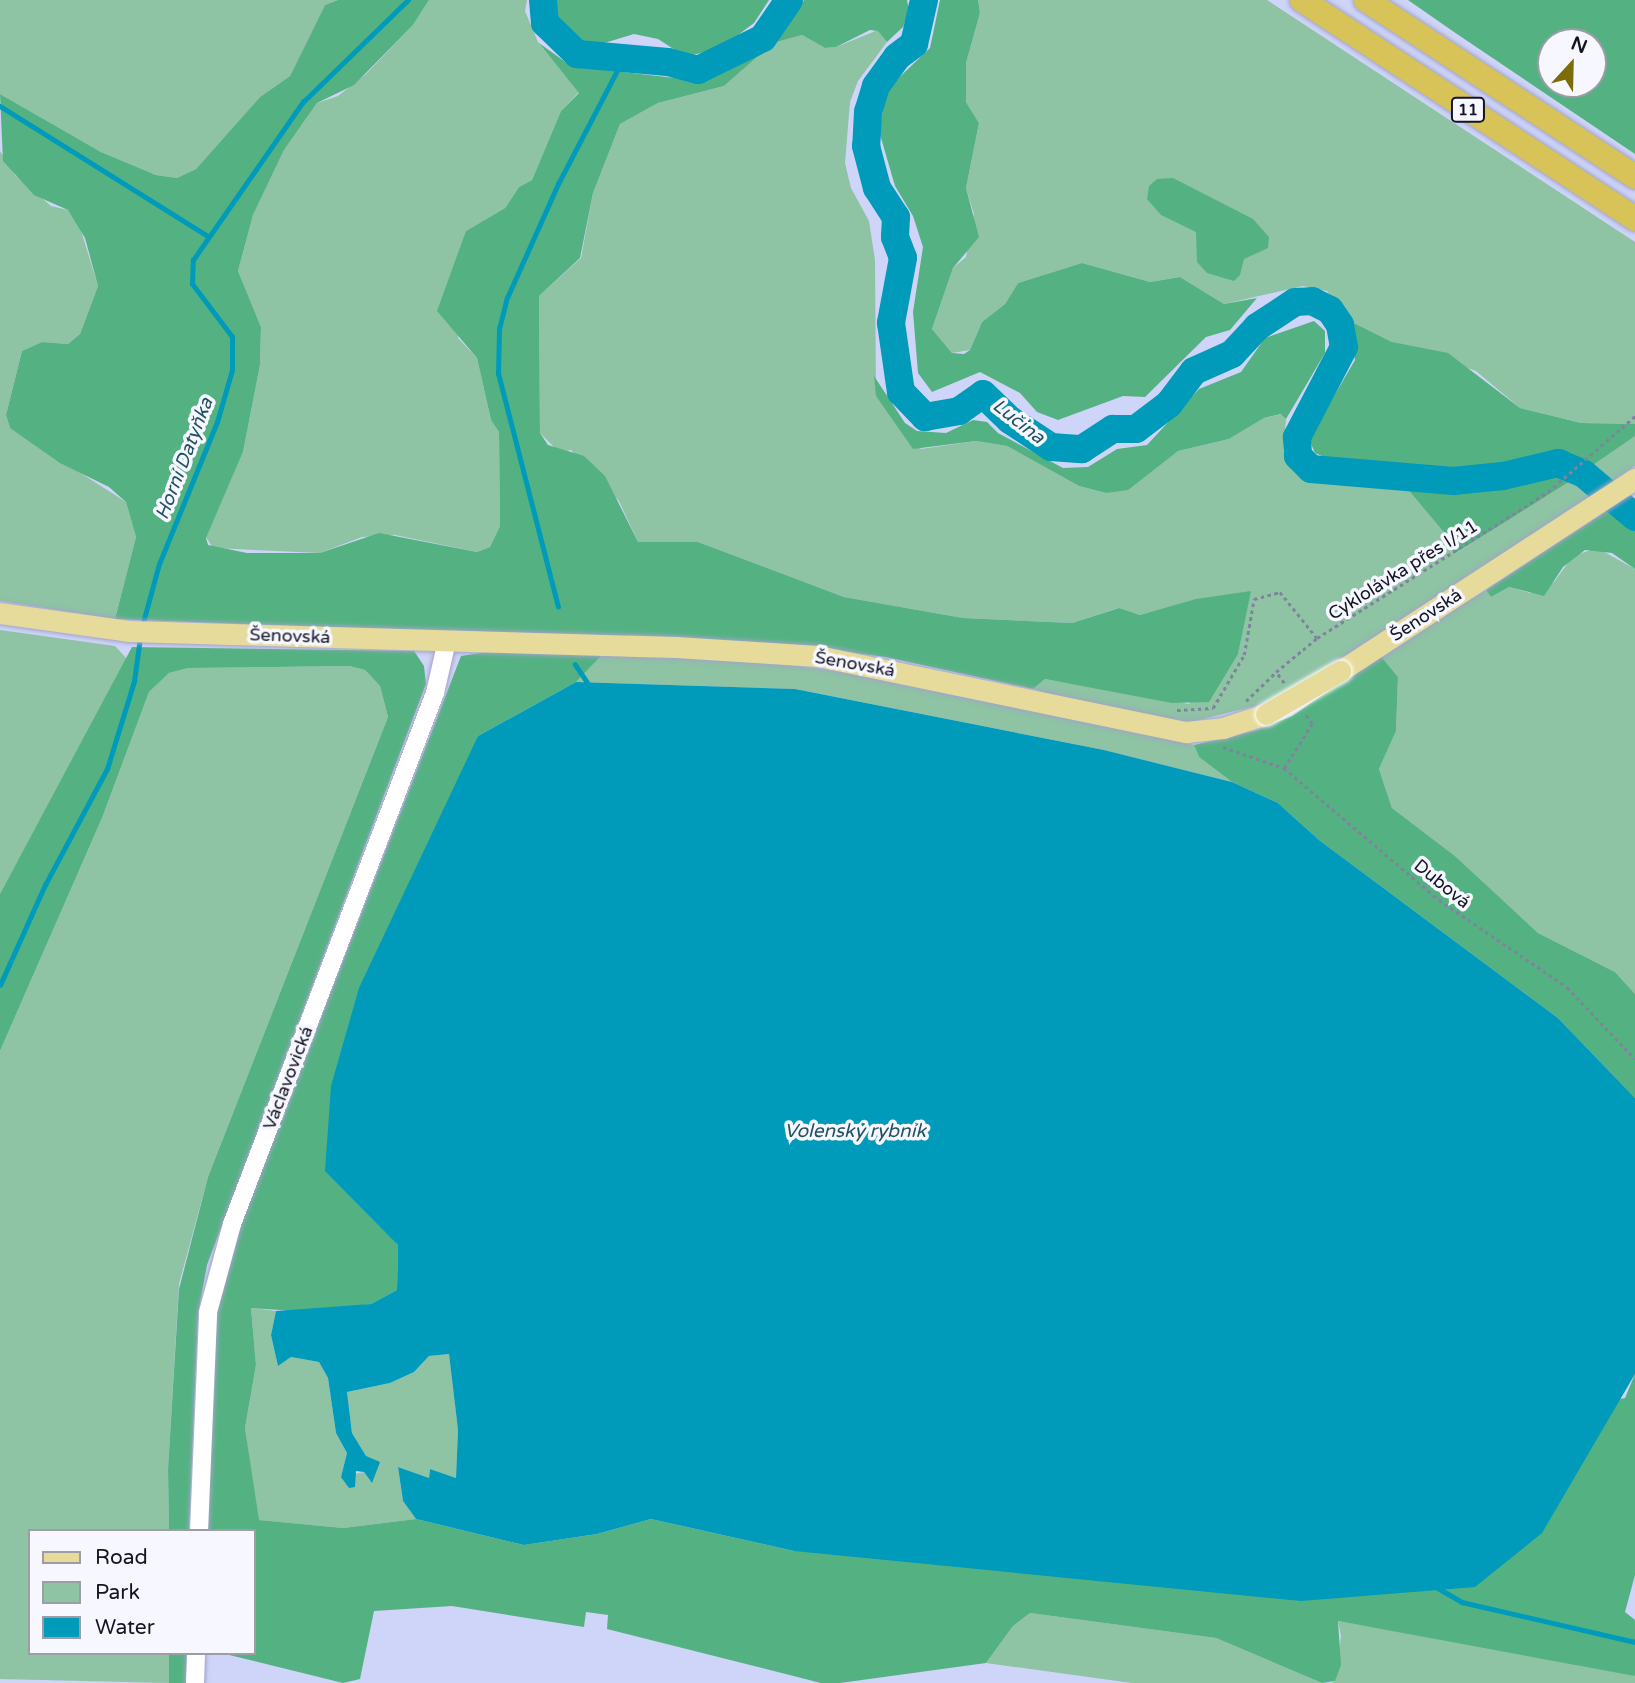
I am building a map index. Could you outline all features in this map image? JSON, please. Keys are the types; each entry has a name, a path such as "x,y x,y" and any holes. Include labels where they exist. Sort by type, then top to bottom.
{"highway":[{"name":"11","path":"1302,0 1635,219"},
{"name":"11","path":"1366,0 1635,177"}],"main road":[{"name":"Šenovská","path":"0,613 129,632 447,640 818,656 1173,730 1223,728 1256,717 1340,671 1635,478"}],"street":[{"name":"Václavovická","path":"199,1529 208,1312 232,1224 435,693 447,640"},
{"path":"195,1683 196,1655"}],"path":[{"name":"Cyklolávka přes I/11","path":"1205,709 1213,708 1244,655 1254,599 1280,592 1317,638 1548,492 1635,416"},
{"path":"1256,717 1241,705 1276,672"},
{"name":"Dubová","path":"1222,747 1284,768 1439,900 1547,978 1567,987 1635,1059"}],"green space":[{"path":"0,0 338,0 325,5 290,76 260,97 196,169 177,178 156,175 101,152 0,94"},
{"path":"338,0 429,0 413,25 354,85 317,103 284,150 253,215 238,271 261,327 260,365 243,452 206,538 208,545 247,553 320,553 379,533 477,552 490,547 500,526 499,432 491,420 477,358 437,311 466,231 505,208 519,187 532,180 561,111 579,93 539,43 571,66 701,81 773,43 724,86 658,103 620,124 593,193 580,258 539,296 540,433 548,445 584,456 605,476 638,542 698,542 844,597 963,618 1072,623 1119,608 1140,615 1196,599 1251,591 1238,654 1209,702 1172,703 1045,679 1033,689 885,657 794,645 115,619 136,537 126,502 109,487 60,463 10,428 6,415 22,351 42,342 68,344 80,334 98,286 85,238 68,210 34,195 3,161 0,94 101,152 156,175 177,178 196,169 260,97 290,76 325,5"},
{"path":"429,0 527,0 525,11 538,42 579,92 561,111 532,180 519,187 505,208 466,231 458,338 477,358 491,420 499,432 500,526 490,547 477,552 395,535 362,537 320,553 213,548 206,537 243,452 260,365 261,327 238,271 253,215 284,150 317,103 338,96 366,74 413,25"},
{"path":"554,0 769,0 754,23 722,47 686,57 658,39 634,34 601,44 578,43 554,22"},
{"path":"804,0 907,0 909,11 903,27 887,42 878,31 870,30 836,47 825,48 802,35 773,43"},
{"path":"940,0 978,0 980,13 966,63 966,102 979,123 966,188 979,237 953,268 932,329 952,353 964,354 970,350 982,322 1005,304 1018,283 1082,263 1150,282 1180,277 1224,304 1257,298 1230,330 1206,337 1145,397 1123,396 1058,420 1037,412 1020,393 980,372 932,392 918,373 913,312 923,247 913,216 895,186 879,131 887,89 930,48"},
{"path":"978,0 1267,0 1635,242 1635,424 1581,423 1520,408 1476,371 1392,342 1348,320 1327,291 1303,286 1224,304 1180,277 1150,282 1082,263 1018,283 1005,304 982,322 970,350 952,353 932,329 953,268 966,257 974,214 966,188 979,123 966,102 966,63 980,13"},
{"path":"1408,0 1635,0 1635,154 1552,98 1607,98 1607,28 1537,28 1537,88"},
{"path":"878,30 887,42 858,81 850,102 845,163 851,188 869,221 875,260 876,396 921,449 976,441 1007,446 1079,486 1106,493 1178,451 1229,439 1264,418 1282,414 1286,419 1283,452 1297,471 1312,478 1405,486 1447,536 1455,554 1635,436 1635,466 1357,651 1271,702 1195,721 1177,722 1090,706 1033,689 1045,679 1189,704 1238,654 1245,615 1162,609 1140,615 1118,608 1072,623 963,618 844,597 698,542 638,542 619,501 571,450 559,452 540,433 539,296 581,258 593,193 620,124 658,103 724,86 773,43 802,35 825,48 836,47"},
{"path":"0,151 15,175 51,206 68,210 79,224 98,286 80,334 68,344 42,342 22,351 6,415 10,428 126,502 136,537 115,619 0,601"},
{"path":"1173,178 1253,219 1269,237 1268,248 1244,259 1240,275 1234,281 1207,273 1197,262 1196,232 1161,215 1147,199 1149,186 1157,179"},
{"path":"1348,320 1392,342 1448,353 1520,408 1581,423 1635,424 1635,436 1584,471 1556,459 1474,476 1334,461 1315,453 1309,439 1355,360"},
{"path":"1314,321 1325,331 1325,353 1286,419 1281,414 1264,418 1229,439 1178,451 1128,490 1106,493 1079,486 1007,446 976,441 913,449 876,396 874,376 905,423 917,431 946,433 973,420 987,422 998,433 1063,468 1088,467 1117,449 1147,445 1199,389 1241,372 1265,338"},
{"path":"1558,467 1578,476 1454,554 1447,536 1405,486 1453,487"},
{"path":"1609,509 1635,528 1635,569 1612,553 1585,550 1563,567 1544,596 1509,587 1491,597 1486,590"},
{"path":"1597,548 1635,569 1635,994 1615,972 1538,933 1455,856 1392,808 1379,769 1396,731 1398,677 1380,655 1486,590 1491,597 1509,587 1530,593 1554,582 1573,556"},
{"path":"0,630 115,646 127,659 0,894"},
{"path":"132,647 414,651 424,666 426,684 207,1265 198,1314 189,1529 169,1529 168,1469 179,1289 208,1177 388,717 380,686 365,670 349,666 188,668 169,673 149,692 102,818 0,1051 0,894"},
{"path":"505,649 602,655 576,682 478,736 376,1219 398,1245 397,1290 371,1304 309,1312 251,1308 256,1365 245,1428 259,1520 343,1528 416,1519 524,1545 597,1534 651,1519 794,1551 1625,1398 1635,1374 1635,1575 1625,1612 1635,1620 1635,1676 1338,1621 1341,1665 1335,1681 1322,1683 1216,1638 1030,1613 1013,1626 986,1663 840,1683 821,1683 607,1629 608,1615 586,1612 584,1627 452,1606 374,1611 360,1679 343,1683 229,1655 256,1655 256,1529 208,1529 212,1348 217,1304 237,1235 461,656"},
{"path":"602,655 750,660 888,678 1194,745 1199,757 1232,782 1104,750 795,689 576,682"},
{"path":"1380,655 1398,677 1396,731 1379,769 1392,808 1455,856 1538,933 1615,972 1635,994 1635,1098 1558,1018 1319,840 1278,803 1232,782 1199,757 1194,745 1258,730 1292,716"},
{"path":"349,666 365,670 380,686 388,717 208,1177 179,1284 168,1469 169,1529 28,1529 28,1655 169,1655 169,1683 0,1679 0,1051 102,818 149,692 169,673 188,668"},
{"path":"251,1308 276,1311 271,1335 278,1366 291,1357 319,1362 328,1378 336,1433 347,1453 341,1477 364,1472 371,1482 366,1456 352,1433 347,1392 390,1383 414,1372 429,1356 449,1354 458,1430 456,1478 430,1469 429,1478 398,1467 403,1501 416,1519 343,1528 258,1520 245,1428 256,1365"},
{"path":"1030,1613 1216,1638 1322,1683 1132,1683 986,1663 1013,1626"},
{"path":"1338,1621 1616,1669 1635,1676 1635,1683 1330,1683 1335,1681 1341,1636"},
{"path":"169,1655 188,1655 187,1683 169,1683"}],"water":[{"name":"Volenský rybník","path":"576,682 795,689 1104,750 1232,782 1278,803 1319,840 1558,1018 1635,1098 1635,1374 1542,1533 1475,1587 1301,1601 794,1551 651,1519 597,1534 524,1545 416,1519 403,1501 398,1467 429,1478 430,1469 456,1478 458,1430 449,1354 429,1356 414,1372 390,1383 347,1392 352,1433 366,1456 380,1462 372,1483 364,1472 356,1471 355,1487 349,1488 341,1477 347,1453 336,1433 328,1378 319,1362 291,1357 278,1366 271,1335 276,1311 371,1304 397,1290 398,1245 325,1171 331,1086 359,988 478,736"}],"waterway":[{"name":"Horní Datyňka","path":"142,626 159,564 217,422 232,370 232,337 192,284 193,260 303,102 408,0"},
{"name":"Lučina","path":"543,0 545,23 577,54 668,62 698,70 763,38 789,0"},
{"name":"Lučina","path":"924,0 914,44 897,57 876,86 868,112 866,146 877,188 896,217 895,237 903,258 891,323 901,392 925,417 959,411 983,394 1010,420 1051,447 1082,449 1113,429 1136,429 1169,404 1194,371 1232,354 1257,327 1295,302 1312,301 1330,310 1340,325 1344,347 1297,437 1298,456 1311,469 1453,481 1503,476 1558,463 1584,474 1635,517"},
{"path":"558,607 498,374 499,329 507,298 558,184 624,57"},
{"path":"0,106 208,236"},
{"name":"Horní Datyňka","path":"0,985 45,885 107,769 134,681 140,638"},
{"path":"575,664 590,686"},
{"path":"1438,1588 1462,1602 1635,1642"}]}
